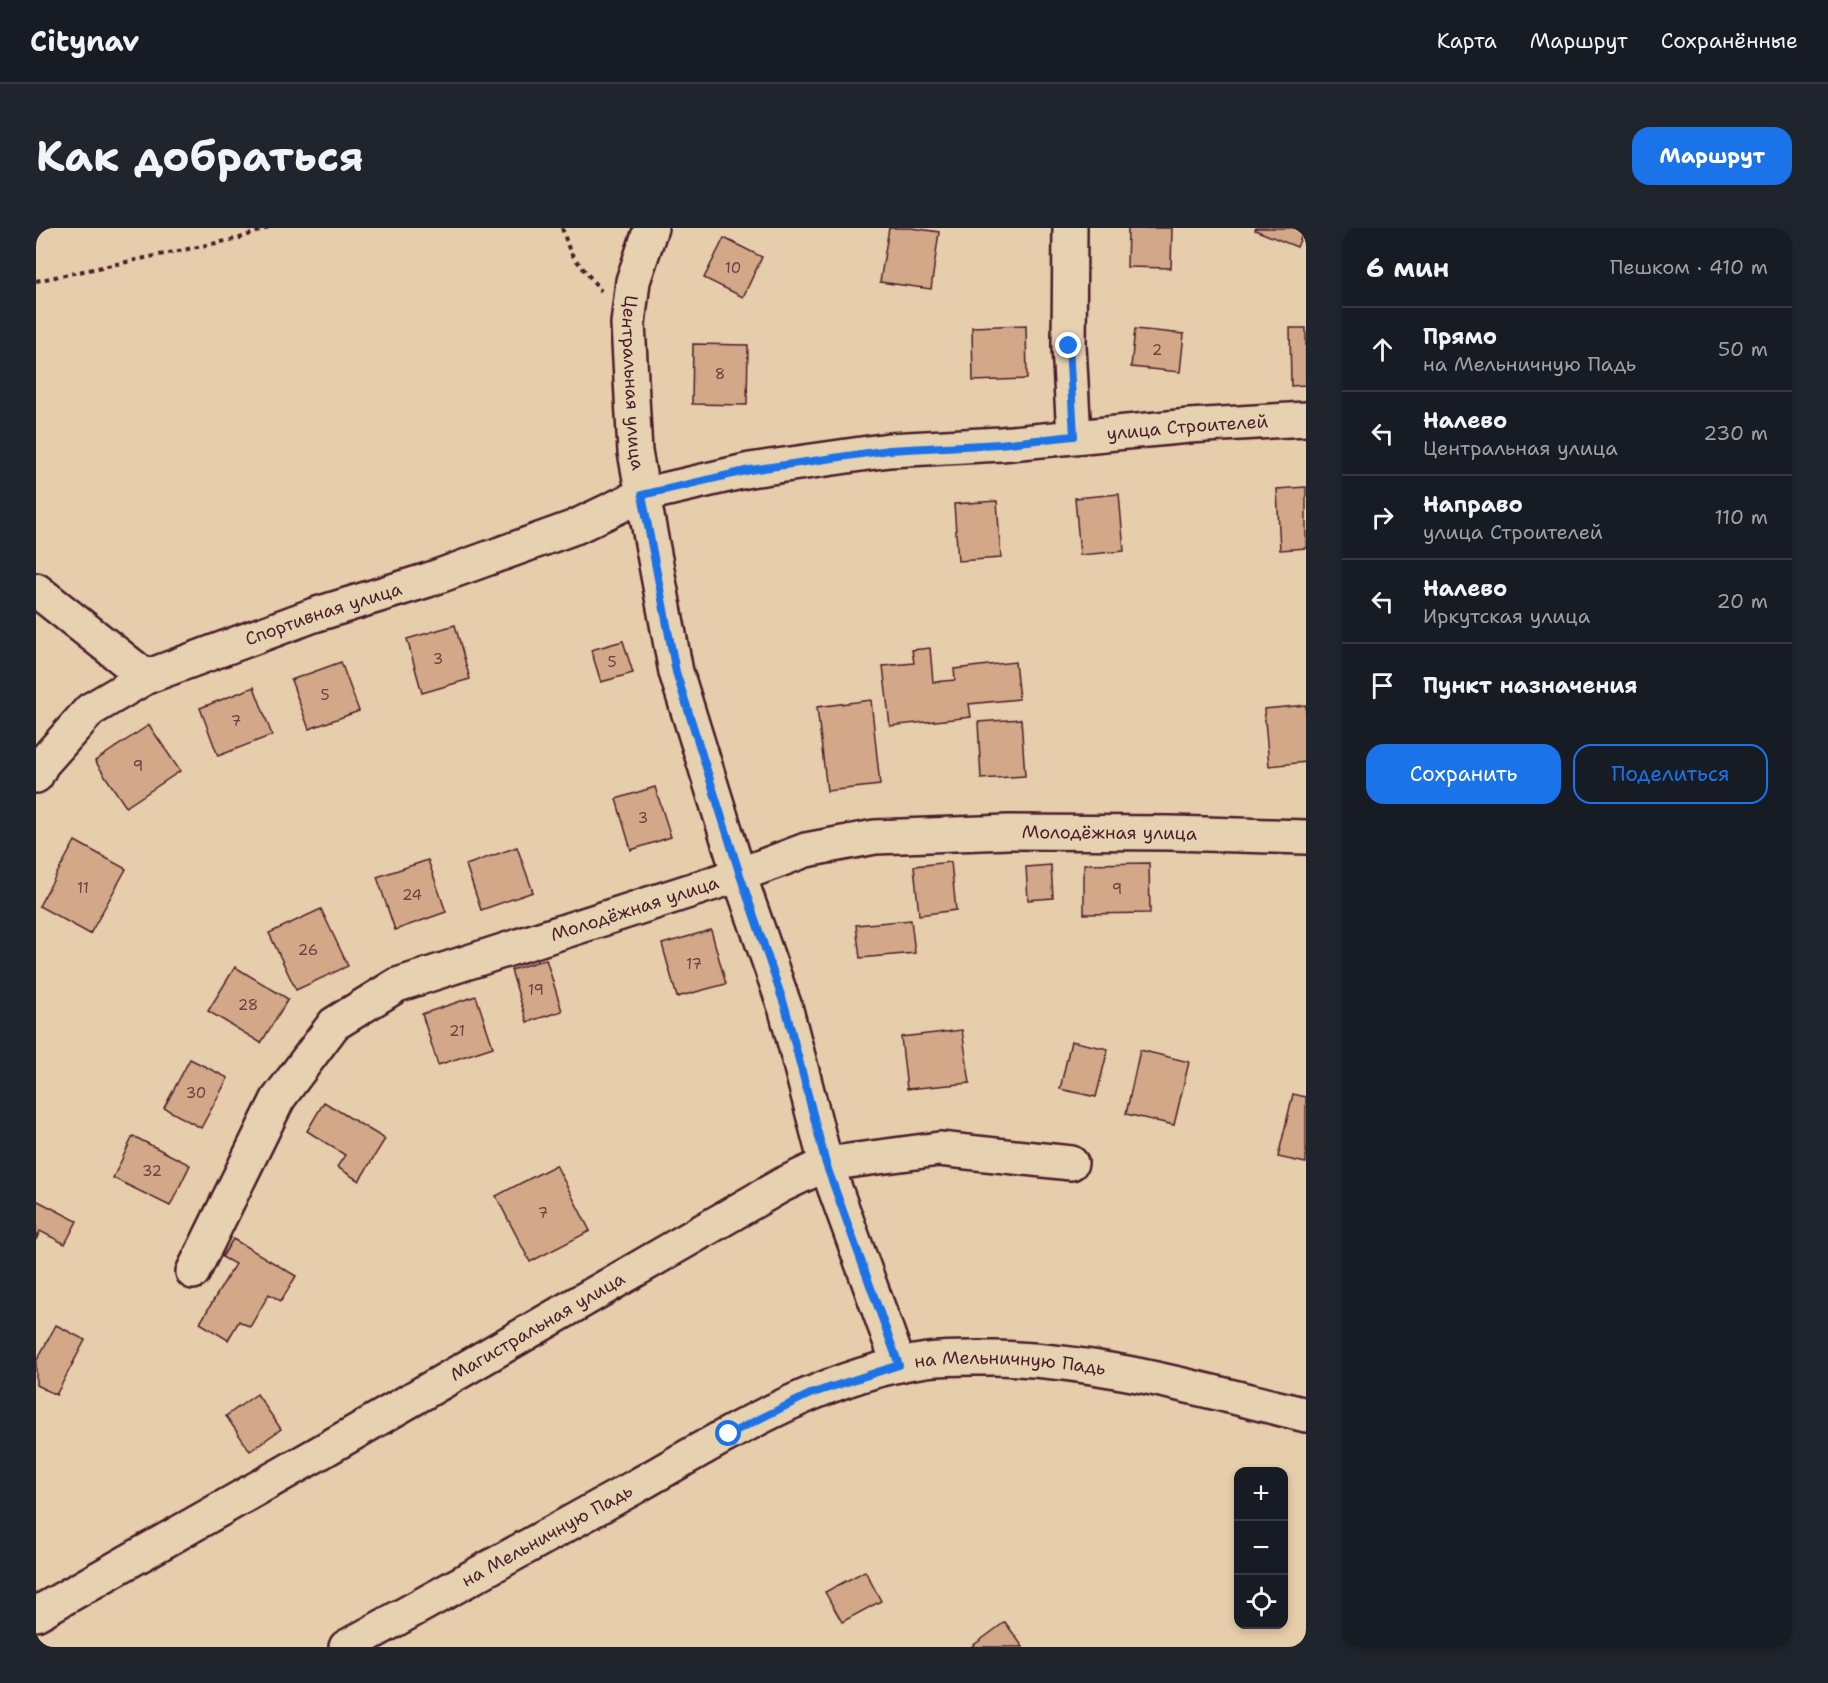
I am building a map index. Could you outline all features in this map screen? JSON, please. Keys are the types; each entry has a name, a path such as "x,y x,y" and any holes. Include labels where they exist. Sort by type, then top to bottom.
{"street":[{"name":"Центральная улица","path":"651,228 633,281 628,324 635,452 676,672 740,875 786,1010 826,1164 899,1365"},
{"path":"1070,228 1069,346 1074,436"},
{"name":"улица Строителей","path":"642,495 750,470 889,450 1000,444 1074,436 1306,419"},
{"name":"Спортивная улица","path":"36,776 42,764 90,710 146,677 314,615 428,580 575,527 642,495"},
{"path":"36,590 146,677"},
{"name":"Молодёжная улица","path":"193,1272 278,1099 334,1024 397,986 740,875 806,850 875,837 1020,832 1172,832 1306,837"},
{"name":"Магистральная улица","path":"36,1614 782,1185 826,1164 939,1149 1071,1163"},
{"name":"на Мельничную Падь","path":"346,1647 729,1434 810,1394 899,1365 964,1358 1039,1359 1150,1377 1306,1415"}],"path":[{"path":"36,281 240,238 268,228"},
{"path":"562,228 570,252 628,324"}],"building":[{"path":"889,228 939,232 931,289 880,282"},
{"path":"1128,228 1172,228 1171,268 1127,267"},
{"path":"1256,228 1305,228 1297,247 1255,230"},
{"path":"724,238 762,257 743,297 704,278"},
{"path":"1026,325 1027,379 973,381 972,327"},
{"path":"1290,328 1306,328 1306,385 1291,386"},
{"path":"1135,329 1184,334 1180,372 1131,367"},
{"path":"693,344 748,345 747,405 692,404"},
{"path":"1306,487 1306,548 1280,550 1277,489"},
{"path":"1119,494 1124,551 1080,555 1075,498"},
{"path":"997,501 1001,558 958,561 954,504"},
{"path":"455,625 470,679 422,693 407,639"},
{"path":"623,641 633,673 601,682 591,650"},
{"path":"930,648 933,682 955,680 954,669 1015,662 1019,699 969,704 971,717 890,726 883,666 914,663 912,650"},
{"path":"341,662 359,711 309,729 291,680"},
{"path":"254,687 272,735 218,756 200,708"},
{"path":"871,700 880,785 827,791 817,707"},
{"path":"1306,705 1306,762 1269,766 1264,709"},
{"path":"1021,719 1025,776 981,779 978,722"},
{"path":"149,725 180,771 126,807 95,761"},
{"path":"655,787 671,837 631,850 616,799"},
{"path":"75,841 126,869 90,934 39,906"},
{"path":"517,847 533,892 481,910 466,865"},
{"path":"428,860 446,912 395,930 377,877"},
{"path":"951,862 956,910 919,915 914,866"},
{"path":"1149,863 1150,913 1084,914 1084,864"},
{"path":"1051,865 1053,898 1028,900 1026,867"},
{"path":"321,909 348,966 296,990 269,933"},
{"path":"911,920 915,953 860,958 856,925"},
{"path":"711,930 726,984 677,997 662,944"},
{"path":"546,959 562,1011 527,1022 511,970"},
{"path":"235,967 288,999 261,1043 208,1011"},
{"path":"476,996 493,1047 438,1065 422,1014"},
{"path":"962,1030 970,1083 907,1089 901,1037"},
{"path":"1071,1041 1108,1049 1096,1097 1060,1089"},
{"path":"1140,1050 1189,1062 1174,1125 1126,1114"},
{"path":"190,1059 228,1078 201,1128 164,1108"},
{"path":"1293,1094 1306,1097 1306,1163 1278,1157"},
{"path":"324,1102 385,1139 359,1181 337,1167 345,1155 307,1131"},
{"path":"133,1136 190,1165 170,1206 113,1178"},
{"path":"556,1165 590,1231 530,1262 496,1196"},
{"path":"36,1200 77,1221 65,1244 40,1231 36,1240"},
{"path":"233,1239 296,1276 281,1301 269,1294 250,1327 239,1321 228,1340 200,1323 235,1264 222,1257"},
{"path":"56,1325 85,1340 56,1395 36,1385 36,1362"},
{"path":"257,1394 281,1429 250,1451 226,1416"},
{"path":"865,1571 881,1601 842,1622 825,1592"},
{"path":"1005,1622 1023,1647 971,1647"}],"route":[{"path":"729,1434 810,1394 899,1365 826,1164 786,1010 740,875 676,672 642,495 750,470 889,450 1000,444 1074,436 1069,346"}]}
